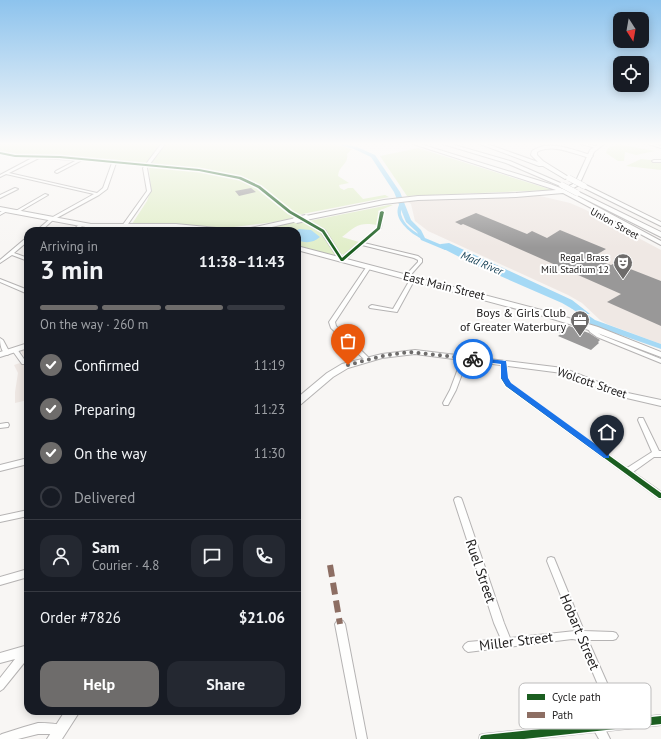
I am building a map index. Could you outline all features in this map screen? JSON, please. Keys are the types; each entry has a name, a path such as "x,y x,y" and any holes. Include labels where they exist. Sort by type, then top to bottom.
{"highway":[{"path":"561,178 566,180"},
{"path":"562,178 581,189 661,224"},
{"path":"563,178 660,234"}],"main road":[{"path":"530,178 562,192"},
{"path":"264,227 404,199 464,195 562,192 572,188 577,184 580,178"},
{"name":"Union Street","path":"562,192 661,249"},
{"name":"Union Street","path":"562,192 661,243"},
{"path":"547,193 569,196"},
{"path":"0,209 105,227"},
{"path":"118,227 191,227"},
{"name":"East Main Street","path":"301,249 533,310 590,328 661,355"},
{"path":"3,354 24,347"},
{"name":"Wolcott Street","path":"301,394 334,372 348,365 410,352 563,371 617,393 661,403"},
{"path":"57,734 70,715"}],"street":[{"path":"30,178 98,194"},
{"path":"43,227 52,219 98,194 107,186 109,178"},
{"path":"124,226 149,191 147,178"},
{"path":"237,178 250,182 261,188 290,212 323,231 342,260 380,227 382,212"},
{"path":"0,197 16,189"},
{"path":"16,212 46,195"},
{"path":"0,214 7,210"},
{"path":"129,220 132,224 138,226"},
{"path":"115,227 129,220"},
{"path":"79,227 82,224"},
{"path":"0,262 24,242"},
{"path":"361,244 416,257 420,260 395,311 372,307"},
{"path":"11,253 24,258"},
{"path":"368,360 333,327 332,322 369,267"},
{"path":"0,280 24,290"},
{"name":"East Main Street","path":"590,328 591,331 599,336 661,361"},
{"path":"0,340 3,354"},
{"path":"15,350 24,363"},
{"path":"446,403 465,358"},
{"path":"504,363 504,378 508,385 661,496"},
{"path":"628,472 658,454 641,420"},
{"path":"0,468 24,463"},
{"name":"Ruel Street","path":"458,500 499,623 507,642"},
{"path":"0,519 24,514"},
{"name":"Hobart Street","path":"551,561 602,683"},
{"path":"0,581 24,574"},
{"path":"340,624 362,739"},
{"name":"Miller Street","path":"468,647 581,634 613,636"},
{"path":"0,658 24,651"},
{"path":"0,686 24,655"},
{"path":"651,721 661,720"},
{"path":"2,739 41,728 50,728 57,734"},
{"path":"484,739 579,729"},
{"path":"599,729 605,739"}],"shaded area":[{"path":"536,195 570,203 584,209 661,250 661,344 607,324 600,320 582,303 568,295 428,231 415,221 411,204 405,200"},
{"path":"24,350 24,357 21,351"},
{"path":"24,362 24,401 15,403 18,373 14,365"}],"green space":[{"path":"150,178 342,178 349,183 339,185 340,188 344,190 353,188 363,199 385,195 389,197 292,216 293,218 274,222 234,227 132,224 147,201 151,190"},
{"path":"395,178 515,178 551,190 407,196"},
{"path":"393,205 378,211 380,213 377,225 366,224 358,226 342,237 359,242 344,254 333,255 301,247 301,227 273,227 288,223 299,223"}],"water":[{"path":"301,229 311,230 320,237 314,241 301,241"},
{"path":"449,243 572,300 590,314 581,314 562,303 475,265 438,246"}],"building":[{"path":"251,188 256,192 239,196 235,191"},
{"path":"476,213 527,234 532,231 547,238 560,230 606,249 596,255 599,261 611,265 615,263 661,281 661,326 607,302 621,294 463,224 461,225 455,222"},
{"name":"Boys & Girls Club of Greater Waterbury","path":"569,326 589,333 600,340 598,342 599,343 591,350 558,336 561,334 557,332 560,329 564,331"}],"waterway":[{"name":"Mad River","path":"388,178 397,192 408,221 419,231 423,239 447,249"},
{"path":"401,204 399,207 401,220 408,229 422,238"},
{"name":"Mad River","path":"575,308 592,322 661,347"}],"marked path":[{"path":"330,565 340,624"}],"cycle path":[{"path":"241,178 259,187 290,212 323,231 342,260 379,228 382,212"},
{"path":"504,363 504,378 508,385 661,496"},
{"path":"651,721 661,720"},
{"path":"484,739 577,729"}],"way so far":[{"path":"348,365 382,356 410,352 473,359"}],"place":[{"name":"Regal Brass Mill Stadium 12","path":"623,280"},
{"name":"Boys & Girls Club of Greater Waterbury","path":"580,337"}],"route":[{"path":"473,359 504,363 504,378 508,385 607,456"}]}
